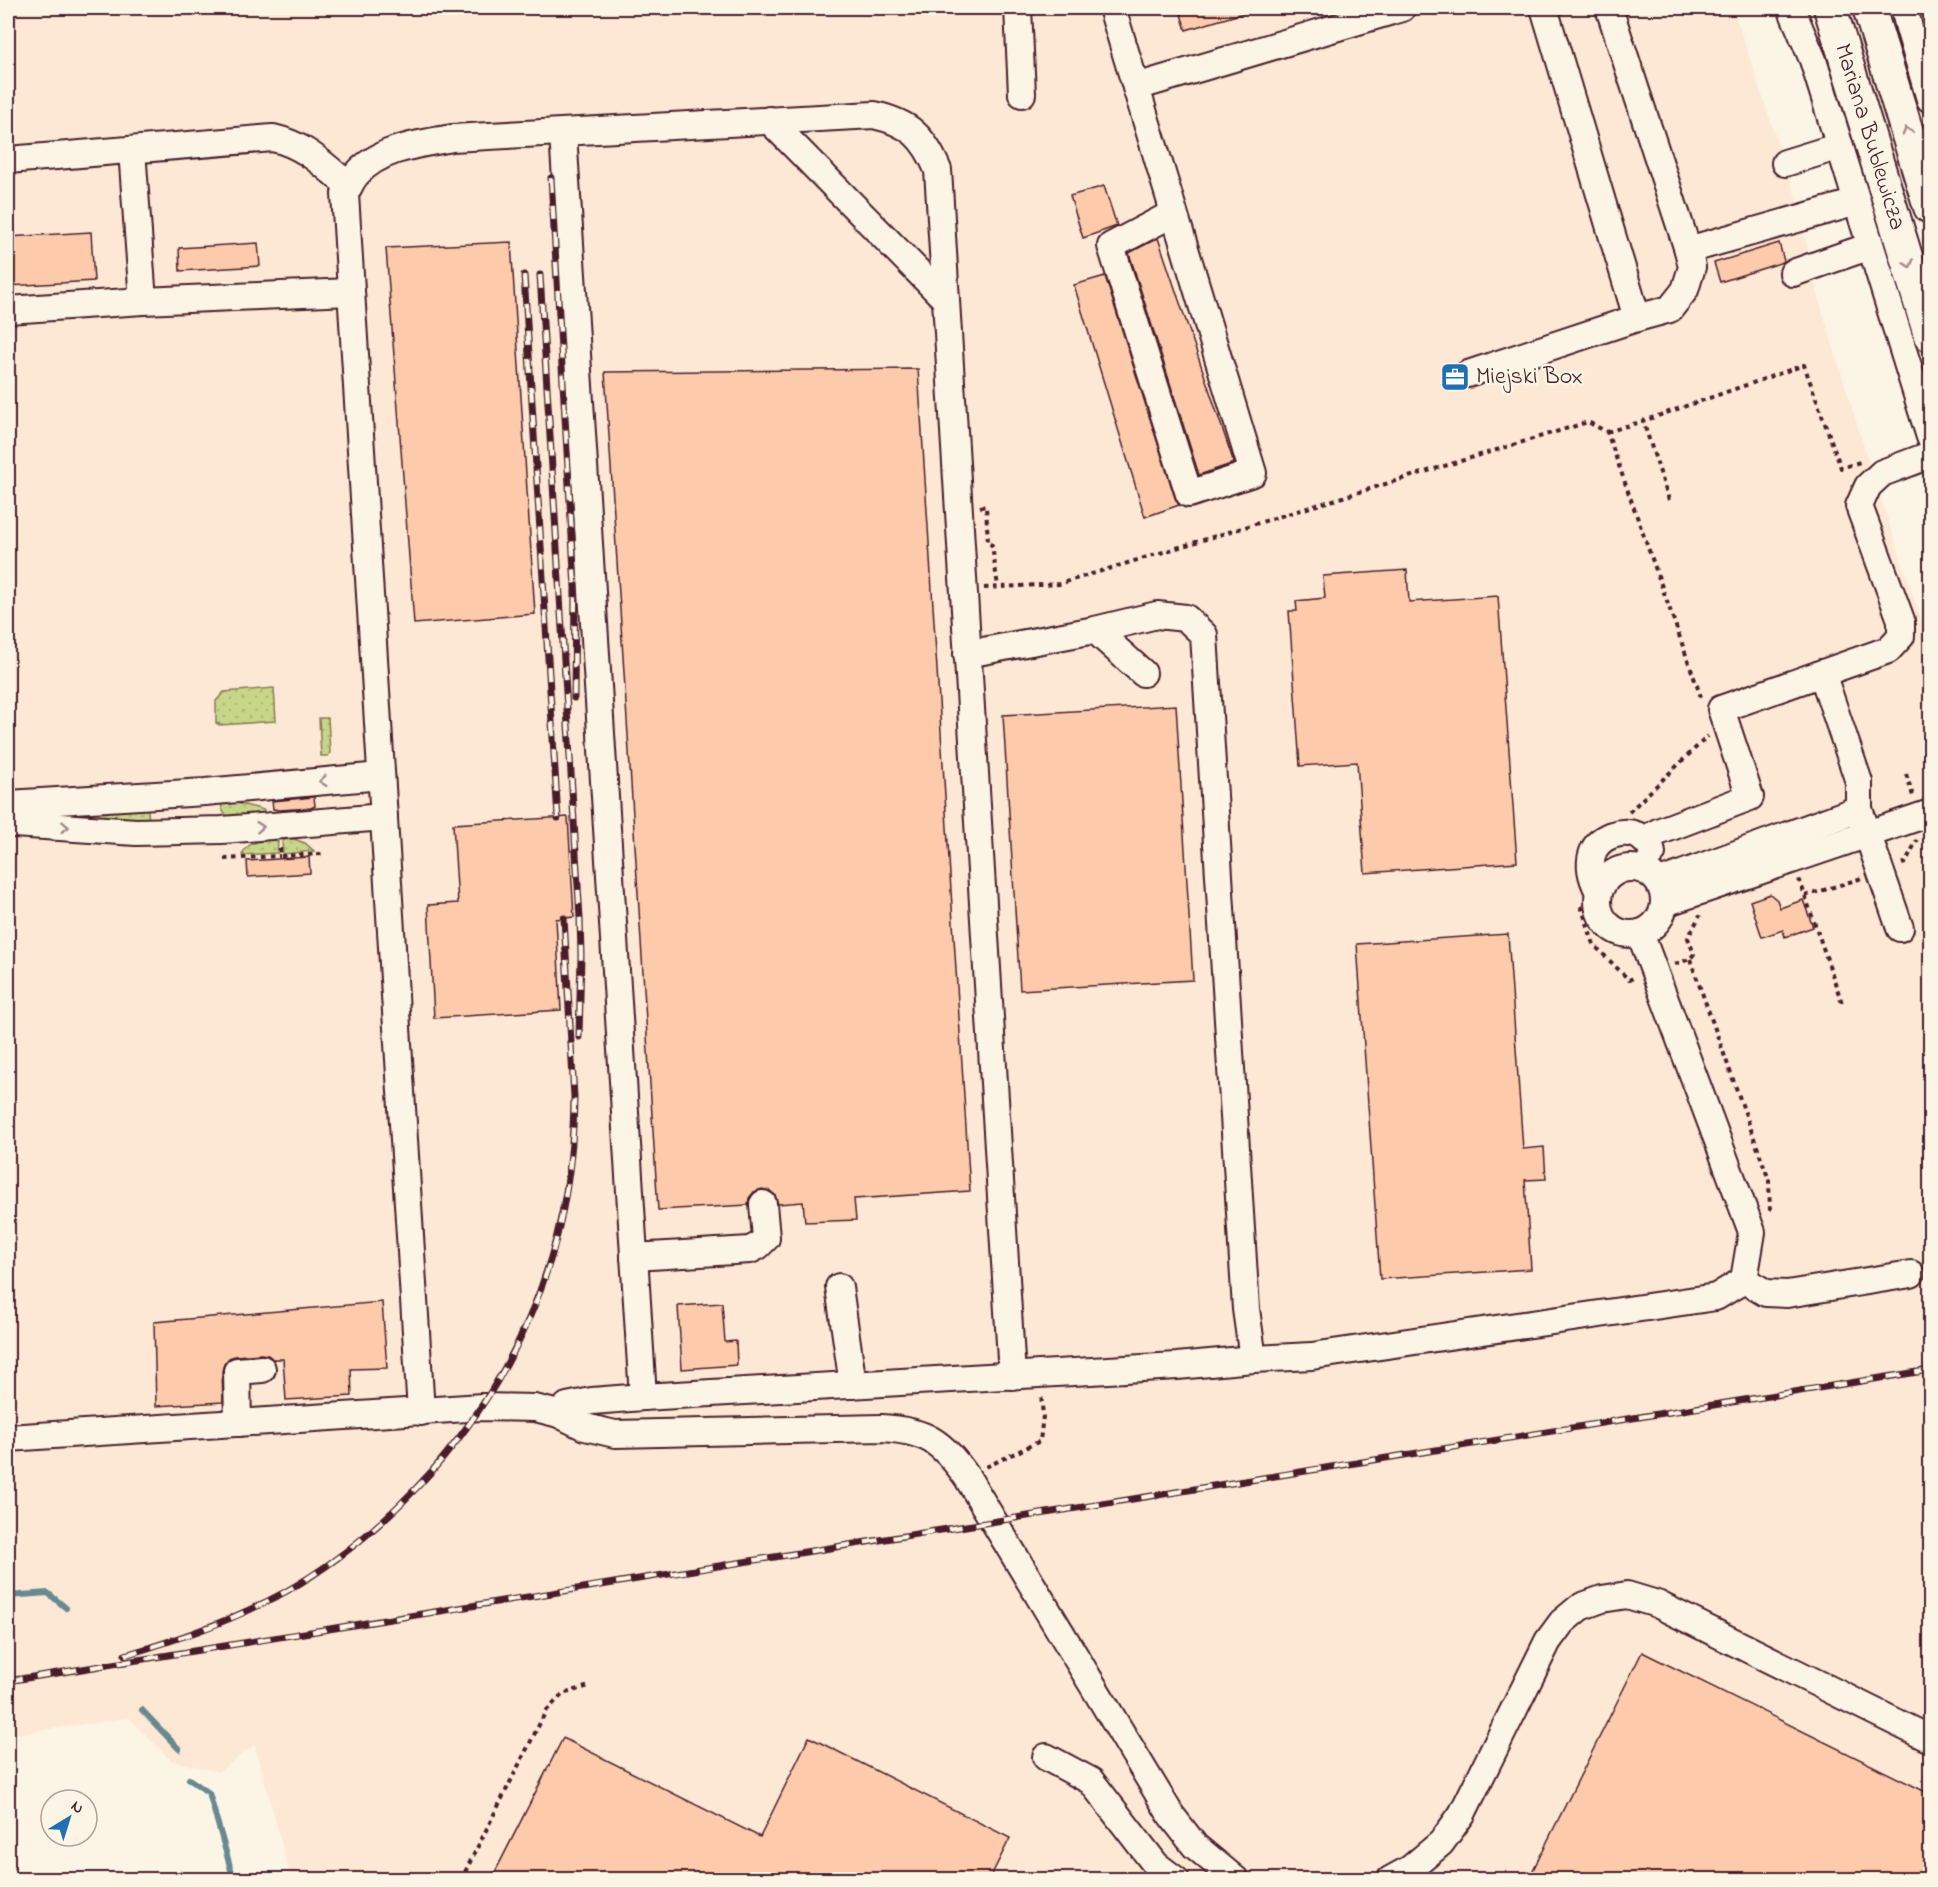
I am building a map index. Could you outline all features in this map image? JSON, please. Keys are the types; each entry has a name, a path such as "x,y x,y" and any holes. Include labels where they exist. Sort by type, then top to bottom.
{"main road":[{"name":"Mariana Bublewicza","path":"1830,8 1930,335"},
{"name":"Mariana Bublewicza","path":"1869,8 1930,207"}],"lane":[{"path":"1018,8 1022,94"},
{"path":"1112,8 1253,473 1189,494 1111,246 1174,213"},
{"path":"1136,87 1402,8"},
{"path":"1544,8 1637,318"},
{"path":"1468,374 1670,309 1685,290 1692,267 1688,250 1610,8"},
{"path":"1791,8 1813,60 1930,437"},
{"path":"1904,8 1930,99"},
{"path":"421,1412 345,194 356,174 373,161 404,147 452,138 874,115 896,120 916,134 929,150 938,170 1012,1376"},
{"path":"769,120 946,300"},
{"path":"563,133 643,1397"},
{"path":"8,160 273,138 290,142 303,149 349,186"},
{"path":"1785,163 1840,146"},
{"path":"132,150 143,301"},
{"path":"1688,250 1857,202"},
{"path":"1793,273 1859,250"},
{"path":"8,310 143,301 350,292"},
{"path":"1644,840 1658,832 1750,797 1721,709 1888,650 1902,636 1901,620 1859,506 1868,486 1882,473 1930,455"},
{"path":"967,654 1095,630 1157,615 1186,618 1204,635 1245,1285 1253,1359"},
{"path":"1095,630 1143,673"},
{"path":"1822,673 1859,782 1859,809 1867,836 1900,928"},
{"path":"8,804 205,792 381,776"},
{"path":"205,792 217,812 222,830"},
{"path":"1659,886 1859,809"},
{"path":"8,821 14,824 136,832 222,830 384,817"},
{"path":"1659,886 1927,821"},
{"path":"1624,832 1635,834 1652,848 1663,913 1649,929 1640,933 1628,934 1617,931 1607,924 1601,915 1598,903 1589,896 1590,859 1594,848 1602,840 1612,834 1624,832"},
{"path":"1589,896 1612,873 1622,868 1643,869 1659,886"},
{"path":"559,1414 567,1406 592,1401 643,1397 1312,1356 1716,1297 1744,1280 1752,1232 1640,933"},
{"path":"634,1257 750,1250 766,1238 763,1204"},
{"path":"1744,1280 1766,1293 1787,1294 1911,1274"},
{"path":"839,1287 853,1385"},
{"path":"238,1423 237,1371 262,1370"},
{"path":"8,1438 514,1406 536,1408 559,1414 585,1427 615,1434 882,1428 907,1430 930,1438 950,1454 967,1477 1171,1815 1195,1846 1236,1880"},
{"path":"1390,1880 1410,1869 1441,1843 1462,1814 1548,1641 1562,1622 1580,1607 1602,1599 1627,1595 1657,1604 1930,1739"},
{"path":"1046,1757 1091,1781 1157,1875"}],"path":[{"path":"1607,432 1804,365 1841,468"},
{"path":"1642,421 1669,500"},
{"path":"982,588 1059,584 1588,422 1607,432 1705,709"},
{"path":"1624,816 1713,731"},
{"path":"1906,774 1910,786"},
{"path":"1897,866 1905,862 1927,821"},
{"path":"224,859 280,856"},
{"path":"1805,896 1863,878"},
{"path":"1789,885 1800,881 1842,1003"},
{"path":"1589,896 1594,945 1629,980 1639,975"},
{"path":"1672,965 1690,959 1694,954 1688,938 1700,915"},
{"path":"1690,959 1769,1180 1771,1223"},
{"path":"994,1463 1040,1441 1041,1387"},
{"path":"461,1880 546,1711 563,1694 589,1686"}],"shaded area":[{"path":"8,8 1733,8 1796,197 1820,303 1870,467 1930,645 1930,1879 291,1879 255,1745 218,1772 172,1761 129,1718 8,1735"},
{"path":"1919,8 1930,8 1930,44"}],"green space":[{"path":"274,688 276,721 220,725 216,723 216,701 224,692"},
{"path":"319,718 328,718 330,753 328,756 321,756"},
{"path":"233,795 237,803 264,810 264,816 229,818 222,809 222,801 223,798"},
{"path":"145,807 149,821 71,816 74,812"},
{"path":"294,839 305,843 314,851 283,854 282,842"},
{"path":"275,840 278,842 277,853 242,855 251,844"}],"building":[{"path":"1179,8 1246,8 1247,12 1186,30"},
{"path":"1104,186 1117,226 1083,238 1070,196"},
{"path":"91,232 94,281 8,286 8,237"},
{"path":"1158,238 1234,463 1199,475 1129,253"},
{"path":"511,242 535,614 414,624 386,248"},
{"path":"258,243 260,266 180,271 179,248"},
{"path":"1779,243 1783,262 1720,282 1714,263"},
{"path":"1105,276 1179,505 1145,517 1074,285"},
{"path":"918,369 970,1191 854,1199 856,1220 805,1222 803,1202 778,1204 775,1195 762,1189 754,1192 749,1198 748,1205 658,1210 605,372"},
{"path":"1407,570 1409,602 1498,596 1517,862 1365,873 1357,762 1300,766 1289,611 1297,611 1296,601 1325,598 1323,576"},
{"path":"1176,705 1193,980 1020,990 1003,715"},
{"path":"314,797 315,806 311,808 273,809 272,801"},
{"path":"568,817 574,917 556,919 561,1010 434,1018 428,905 458,903 453,824"},
{"path":"309,857 310,873 248,877 247,861"},
{"path":"1770,894 1777,900 1780,908 1803,900 1813,927 1785,937 1783,930 1762,937 1750,901"},
{"path":"1508,934 1523,1149 1544,1147 1546,1179 1525,1180 1531,1269 1380,1279 1357,944"},
{"path":"382,1302 387,1368 351,1369 352,1396 286,1400 283,1359 273,1359 261,1354 235,1356 229,1358 224,1364 222,1371 223,1402 156,1406 154,1322"},
{"path":"722,1303 725,1342 736,1341 737,1365 682,1369 678,1306"},
{"path":"1642,1652 1930,1794 1930,1880 1528,1880"},
{"path":"809,1737 1010,1838 989,1880 491,1880 563,1738 760,1837"}],"waterway":[{"path":"8,1596 48,1593 66,1608"},
{"path":"142,1710 179,1749"},
{"path":"189,1779 209,1793 234,1880"}],"railway":[{"path":"551,178 575,588 574,698"},
{"path":"524,275 558,818"},
{"path":"540,275 580,918 579,1037"},
{"path":"125,1655 226,1620 285,1592 325,1567 382,1522 432,1471 465,1430 494,1387 518,1343 538,1297 565,1201 574,1097 564,918"},
{"path":"8,1681 1930,1370"}],"place":[{"name":"Miejski Box","path":"1455,377"}]}
